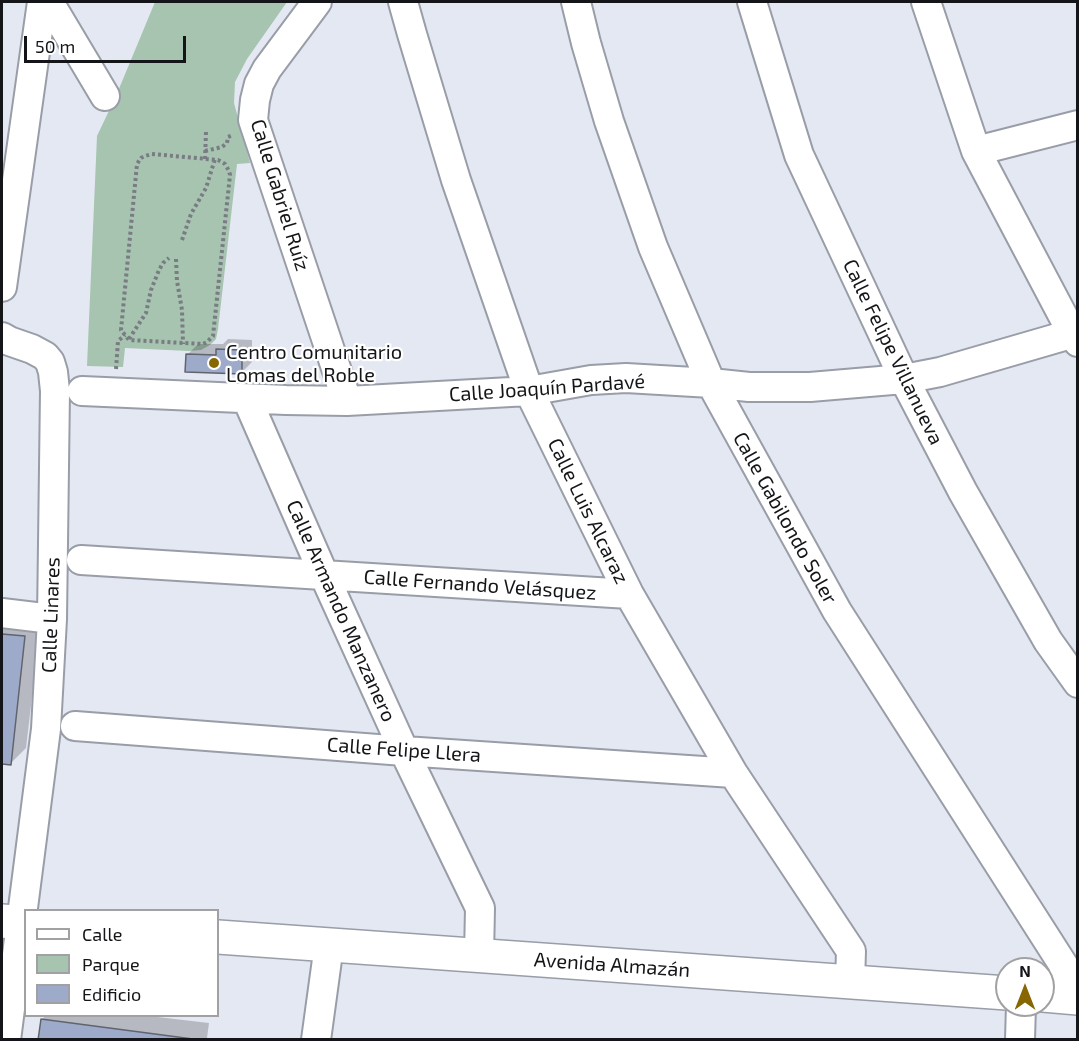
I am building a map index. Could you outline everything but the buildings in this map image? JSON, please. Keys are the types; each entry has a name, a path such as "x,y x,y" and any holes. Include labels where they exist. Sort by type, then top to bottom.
{"main road":[{"name":"Avenida Almazán","path":"219,937 995,992"}],"street":[{"path":"2,287 42,2"},
{"path":"49,2 105,96"},
{"name":"Calle Gabriel Ruíz","path":"317,2 267,69 259,84 254,120 347,401"},
{"name":"Calle Luis Alcaraz","path":"404,2 456,180 529,391 629,594 733,773 851,951 850,982"},
{"name":"Calle Gabilondo Soler","path":"576,2 585,43 616,142 653,247 711,383 837,611 1065,966 1062,997"},
{"name":"Calle Felipe Villanueva","path":"752,2 799,155 904,379 963,492 1048,641 1077,683"},
{"path":"926,2 976,151 1076,335"},
{"path":"976,151 1077,125"},
{"name":"Calle Joaquín Pardavé","path":"82,391 347,401 529,391 591,380 626,378 749,387 810,387 904,379 940,372 1076,335"},
{"name":"Calle Linares","path":"2,337 45,356 50,362 55,381 52,619 46,729 16,923 6,1040"},
{"name":"Calle Armando Manzanero","path":"247,399 404,751 480,908 479,956"},
{"name":"Calle Fernando Velásquez","path":"81,560 629,594"},
{"path":"2,613 52,619"},
{"name":"Calle Felipe Llera","path":"75,726 733,773"},
{"path":"316,1040 329,945"},
{"path":"1020,1040 1021,1017"}],"path":[{"path":"205,159 206,132"},
{"path":"206,151 225,145 228,137 232,135"},
{"path":"148,154 205,159 222,161 228,167 230,175 213,336 203,344 129,340 120,325 137,164 148,154"},
{"path":"182,240 191,213 206,188 215,159"},
{"path":"129,340 146,313 151,290 159,270 169,258"},
{"path":"176,259 177,281 182,303 183,344"},
{"path":"116,376 118,341 125,335"}],"green space":[{"path":"155,2 287,2 247,59 235,82 234,103 250,163 237,164 216,339 201,350 125,348 123,367 87,366 97,136"}],"place":[{"name":"Centro Comunitario Lomas del Roble","path":"214,363"}]}
